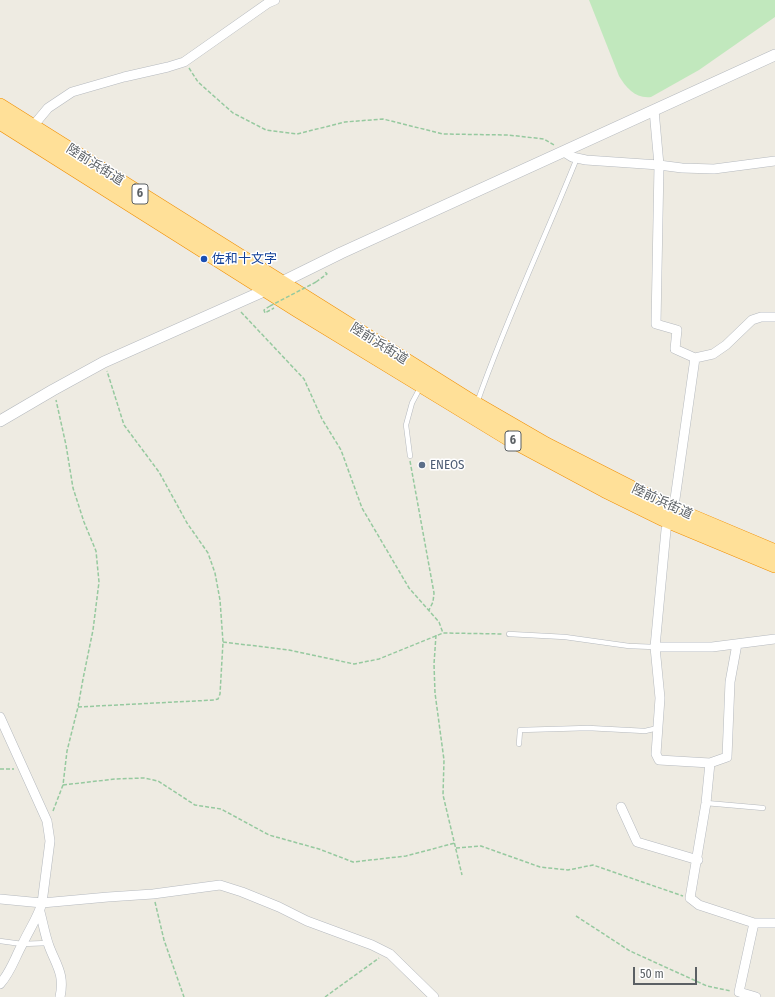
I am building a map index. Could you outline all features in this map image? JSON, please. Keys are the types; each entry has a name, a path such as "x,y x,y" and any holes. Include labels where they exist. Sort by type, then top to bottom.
{"highway":[{"name":"陸前浜街道","path":"0,106 281,282 510,439 604,490 775,552"},
{"name":"陸前浜街道","path":"0,122 266,290 424,380 476,405 670,514 775,565"}],"street":[{"path":"33,126 48,108 72,92 184,62 274,0"},
{"path":"0,421 104,362 266,290 340,253 775,55"},
{"path":"654,110 659,165 656,324 676,330 674,349 695,358 713,354 726,345 752,320 775,316"},
{"path":"564,152 577,158 682,168 714,169 775,161"},
{"path":"695,358 674,499 666,530 655,647 660,698 656,754 659,760 710,763 727,757 730,682 737,644"},
{"path":"655,647 712,647 775,639"},
{"path":"0,717 47,821 50,841 41,908 48,943 60,968 62,988 60,997"},
{"path":"710,763 698,860 690,898 699,904 754,923 775,924"},
{"path":"621,807 637,842 698,860"},
{"path":"0,899 41,908 108,897 153,894 220,885 272,904 307,921 387,952 434,997"},
{"path":"0,984 8,975 41,908"},
{"path":"754,923 739,992 756,997"}],"lane":[{"path":"476,405 492,360 577,158"},
{"path":"410,456 406,425 412,403 424,380"},
{"path":"509,634 565,637 629,646 655,647"},
{"path":"519,744 520,730 588,728 645,731 658,728"},
{"path":"706,803 763,808"},
{"path":"0,941 22,944 48,943"}],"path":[{"path":"184,62 198,82 233,113 266,130 297,134 345,122 382,119 443,134 508,135 544,138 564,152"},
{"path":"276,307 266,313 264,310 316,282 327,274 325,272 320,274"},
{"path":"234,304 304,379 322,419 341,450 362,508 409,588 439,622 443,633"},
{"path":"78,707 218,699 220,694 223,642 220,600 215,573 208,553 187,523 159,472 124,425 104,362"},
{"path":"47,821 56,805 63,785 68,751 93,630 99,582 96,551 84,522 73,488 66,445 53,390"},
{"path":"410,456 434,593 433,602 429,610"},
{"path":"223,642 289,650 354,664 378,659 443,633 509,634"},
{"path":"436,635 434,664 435,693 444,760 443,795 462,875"},
{"path":"0,769 23,769"},
{"path":"63,785 115,779 144,778 158,781 195,805 221,809 269,835 319,848 353,862 406,856 455,843"},
{"path":"456,848 481,846 540,867 547,868 568,870 593,865 690,898"},
{"path":"153,894 164,940 184,997"},
{"path":"576,916 630,950 707,986 739,992"},
{"path":"325,997 387,952"}],"green space":[{"path":"589,0 775,0 775,17 699,70 651,97 646,97 632,92 619,76"}],"place":[{"name":"佐和十文字","path":"204,259"},
{"name":"ENEOS","path":"422,465"}]}
